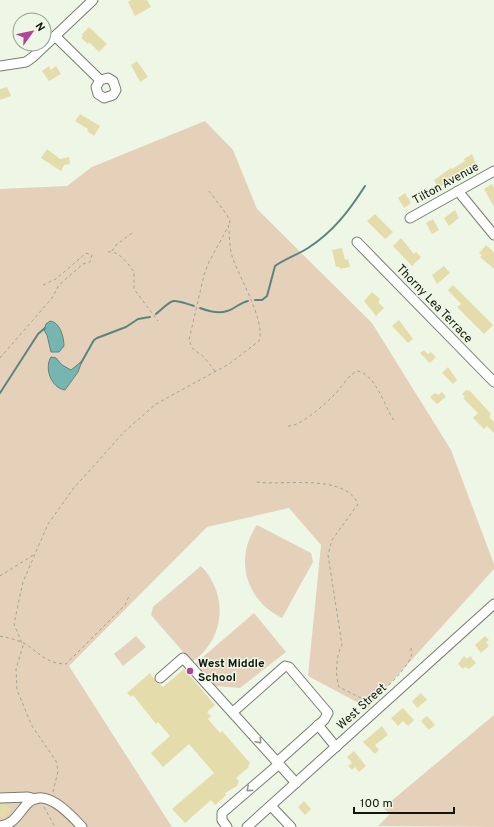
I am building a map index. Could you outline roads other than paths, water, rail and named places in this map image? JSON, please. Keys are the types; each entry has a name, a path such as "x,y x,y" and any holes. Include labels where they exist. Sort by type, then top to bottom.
{"street":[{"path":"0,66 26,62 33,58 93,0"},
{"path":"55,36 100,80"},
{"name":"Tilton Avenue","path":"410,218 494,171"},
{"path":"458,191 494,235"},
{"name":"Thorny Lea Terrace","path":"357,242 494,382"},
{"name":"West Street","path":"247,827 494,604"},
{"path":"160,678 183,658 234,712 296,783"},
{"path":"227,827 222,820 222,813 278,763 318,725 328,713 287,666 234,712"},
{"path":"318,725 336,747"},
{"path":"0,798 28,797 53,802 82,827"},
{"path":"0,826 10,823 28,802 38,799"},
{"path":"271,806 291,827"}],"water":[{"path":"50,321 59,327 62,334 64,346 59,352 51,352 47,335 44,330 46,324"},
{"path":"51,357 56,358 62,365 71,370 82,361 78,372 65,390 56,386 50,377 48,367"}],"waterway":[{"path":"255,300 262,300 267,296 275,266 308,248 333,228 347,212 365,186"},
{"path":"156,314 170,302 174,301 194,306"},
{"path":"200,308 214,312 224,312 248,301"},
{"path":"81,363 94,340 126,327 138,319 150,317"},
{"path":"0,393 38,334 45,328"}],"place":[{"name":"West Middle School","path":"190,671"}]}
